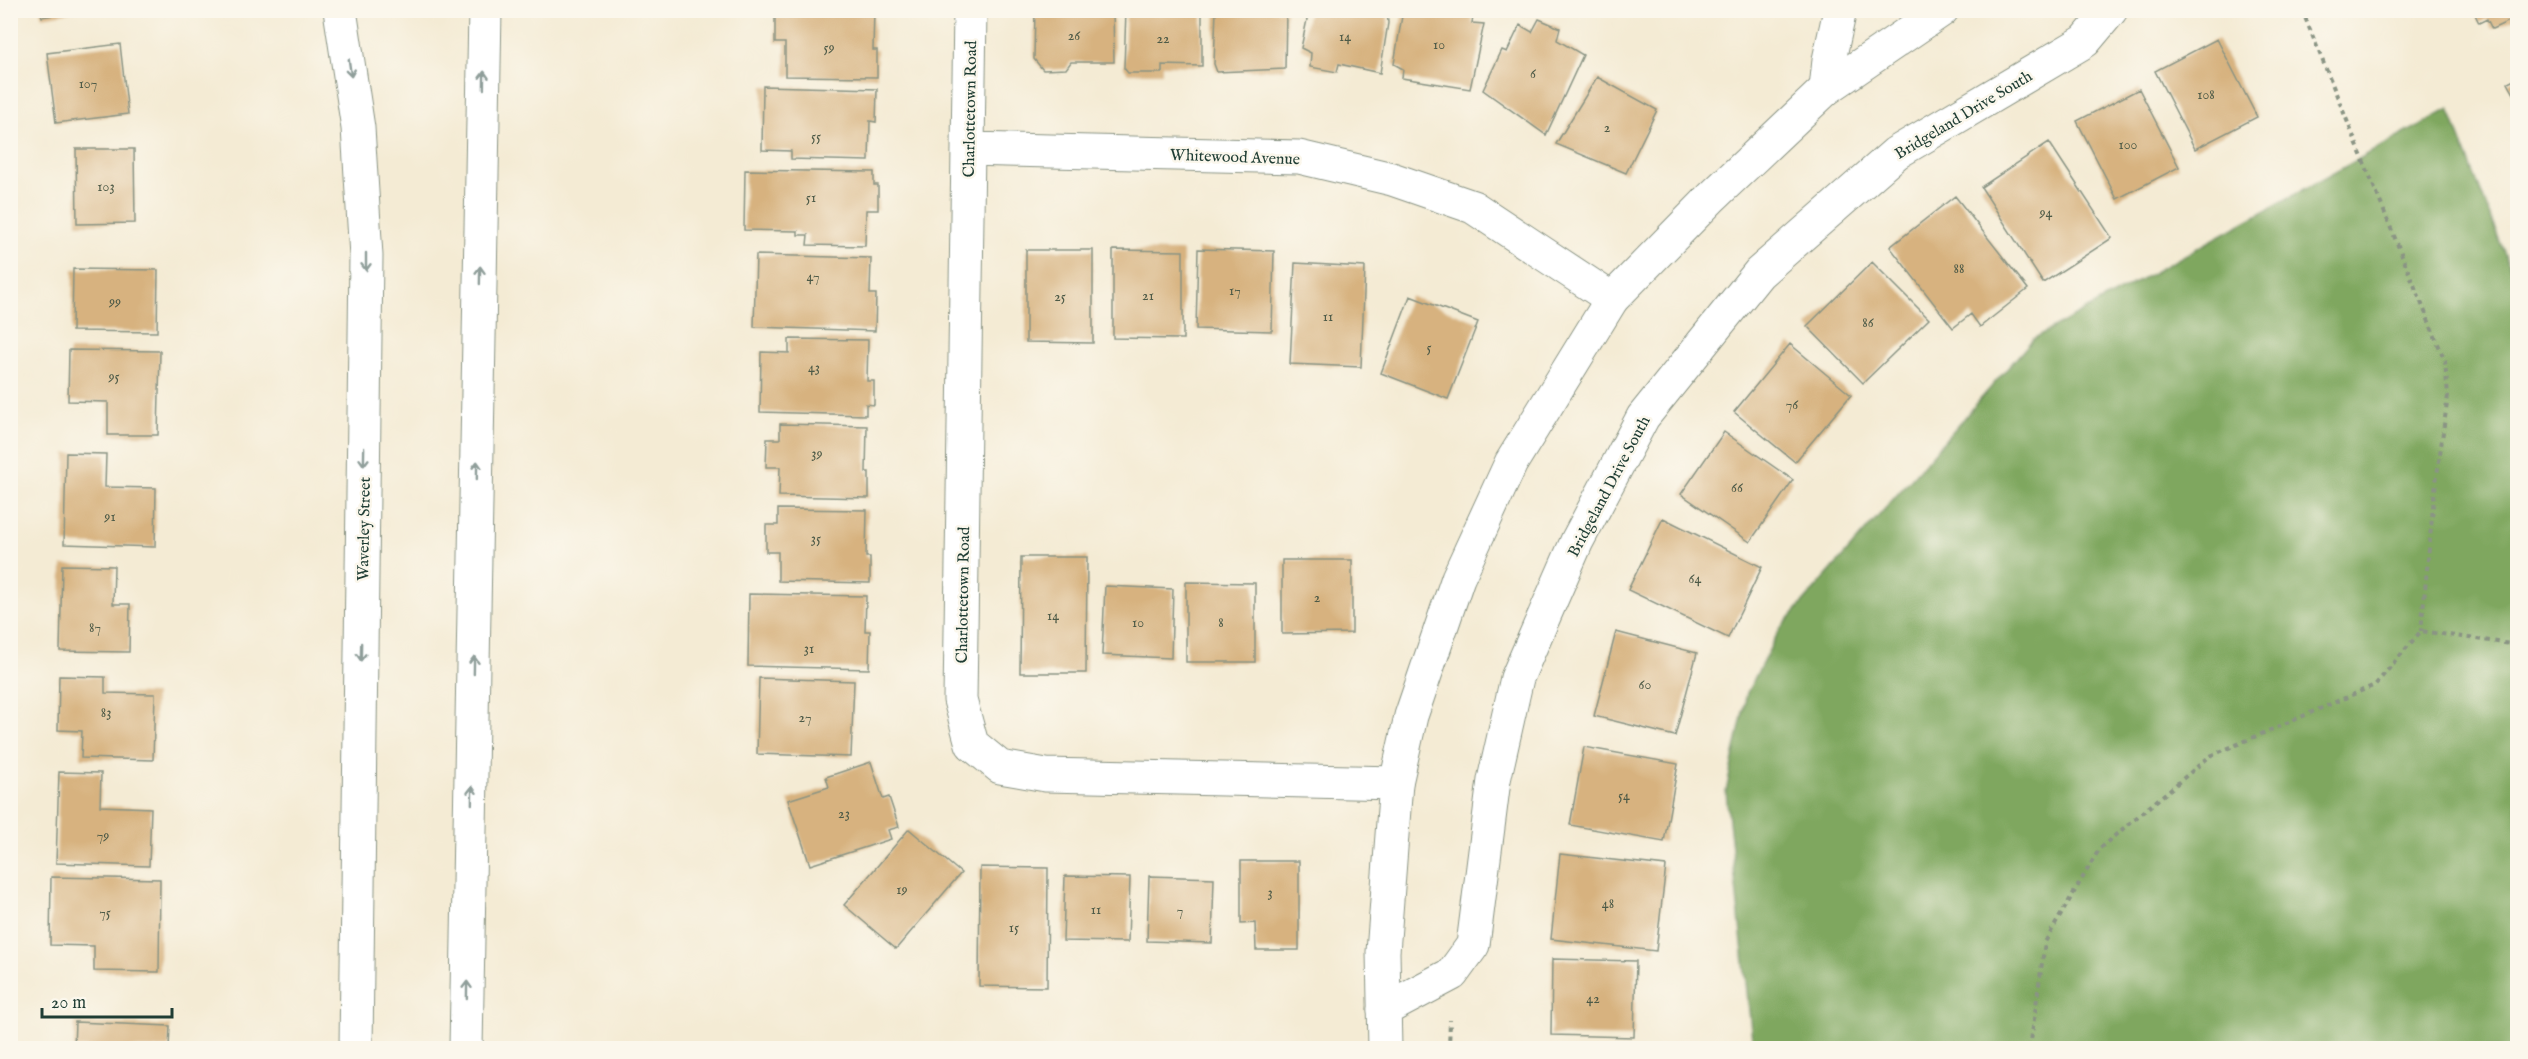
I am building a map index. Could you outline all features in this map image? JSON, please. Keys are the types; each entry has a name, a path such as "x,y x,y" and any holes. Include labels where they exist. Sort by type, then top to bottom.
{"street":[{"name":"Waverley Street","path":"340,10 358,128 366,256 356,1048"},
{"path":"466,1048 485,10"},
{"name":"Charlottetown Road","path":"970,10 960,700 972,744 1000,766 1046,775 1396,783"},
{"path":"1826,88 1829,60 1840,10"},
{"path":"1385,1048 1383,952 1396,783 1411,716 1458,578 1511,463 1612,299 1712,197 1826,88 1942,10"},
{"name":"Bridgeland Drive South","path":"1384,1010 1452,974 1473,945 1494,780 1517,678 1577,541 1643,417 1759,273 1896,153 2085,40 2111,10"},
{"name":"Whitewood Avenue","path":"968,149 1299,157 1392,179 1473,207 1612,299"}],"path":[{"path":"2030,1048 2045,942 2100,848 2210,756 2375,685 2421,631 2434,497 2448,396 2445,361 2302,10"},
{"path":"2421,631 2517,645"}],"green space":[{"path":"2449,109 2517,286 2517,1048 1753,1048 1726,792 1747,693 1780,629 2033,339"}],"building":[{"path":"40,10 71,10 71,12 42,17"},
{"path":"789,10 874,10 873,50 877,50 877,77 785,76 785,43 775,43 775,17 789,17"},
{"path":"1035,10 1113,10 1114,62 1071,62 1066,69 1043,70 1034,59"},
{"path":"1126,10 1202,10 1202,66 1162,65 1162,73 1128,73 1124,68"},
{"path":"1216,10 1286,10 1285,69 1217,72 1214,64"},
{"path":"1309,10 1387,10 1388,23 1380,73 1339,64 1337,72 1310,67 1311,53 1301,48"},
{"path":"1403,10 1474,10 1472,23 1484,24 1470,89 1402,78 1403,69 1394,64"},
{"path":"2473,10 2518,10 2518,17 2492,29 2487,19 2479,23"},
{"path":"1539,19 1560,28 1557,40 1583,55 1546,135 1483,90 1502,50 1507,52 1520,25 1532,32"},
{"path":"2217,39 2257,117 2195,149 2155,71"},
{"path":"120,44 128,114 56,123 47,53"},
{"path":"1597,77 1657,110 1626,173 1556,144"},
{"path":"2518,78 2518,101 2508,83"},
{"path":"763,86 877,89 876,122 870,121 869,161 791,159 791,151 762,150"},
{"path":"2139,89 2179,167 2117,199 2077,121"},
{"path":"2049,142 2112,238 2043,283 1981,187"},
{"path":"76,149 134,149 135,223 77,224"},
{"path":"745,170 874,172 874,185 878,185 878,210 866,210 865,246 807,245 808,235 798,235 798,231 744,230"},
{"path":"1955,196 2028,289 1980,327 1971,314 1953,328 1890,247"},
{"path":"1198,249 1274,251 1272,331 1196,329"},
{"path":"1026,250 1093,250 1093,343 1026,342"},
{"path":"1113,250 1183,251 1183,339 1113,338"},
{"path":"756,255 871,258 870,294 876,294 875,331 754,327"},
{"path":"1872,262 1929,319 1863,383 1807,326"},
{"path":"1295,263 1365,267 1361,367 1290,364"},
{"path":"73,269 158,270 157,332 72,331"},
{"path":"1410,296 1478,322 1448,399 1381,373"},
{"path":"789,339 868,340 867,381 874,381 874,405 866,404 866,415 760,412 761,352 789,353"},
{"path":"1790,344 1851,395 1795,462 1734,412"},
{"path":"69,350 160,351 158,435 108,435 108,402 68,401"},
{"path":"780,424 867,426 866,472 869,472 869,498 779,496 780,467 766,467 767,439 780,439"},
{"path":"1724,432 1793,480 1750,542 1681,494"},
{"path":"66,453 106,454 105,487 156,488 155,547 64,544"},
{"path":"778,509 867,510 866,557 870,557 870,583 778,581 778,552 766,552 766,525 778,525"},
{"path":"1663,518 1762,567 1728,638 1628,590"},
{"path":"1021,557 1087,557 1086,673 1020,673"},
{"path":"1282,560 1352,560 1352,633 1282,634"},
{"path":"62,565 114,566 113,604 130,604 129,652 60,651"},
{"path":"1186,582 1255,583 1255,662 1186,662"},
{"path":"1105,586 1173,589 1171,658 1102,655"},
{"path":"749,594 866,596 865,631 870,631 869,669 748,666"},
{"path":"1616,632 1697,653 1675,736 1594,716"},
{"path":"59,676 105,677 105,693 155,694 153,760 81,758 82,731 58,730"},
{"path":"759,678 854,681 851,757 757,754"},
{"path":"1584,747 1678,764 1664,842 1570,825"},
{"path":"871,762 883,799 889,797 899,827 888,830 891,839 810,865 788,800 829,787 826,777"},
{"path":"59,772 101,773 100,806 151,808 149,866 56,863"},
{"path":"909,829 961,873 896,949 844,905"},
{"path":"1560,854 1666,866 1656,951 1551,939"},
{"path":"1241,861 1299,861 1299,950 1256,950 1255,923 1241,924"},
{"path":"980,867 1048,868 1047,987 979,986"},
{"path":"1065,876 1130,877 1128,942 1063,941"},
{"path":"1149,876 1214,878 1212,943 1147,941"},
{"path":"51,877 160,879 159,972 94,971 94,946 50,945"},
{"path":"1552,959 1636,961 1634,1037 1551,1035"},
{"path":"75,1022 170,1026 169,1048 74,1048"}]}
